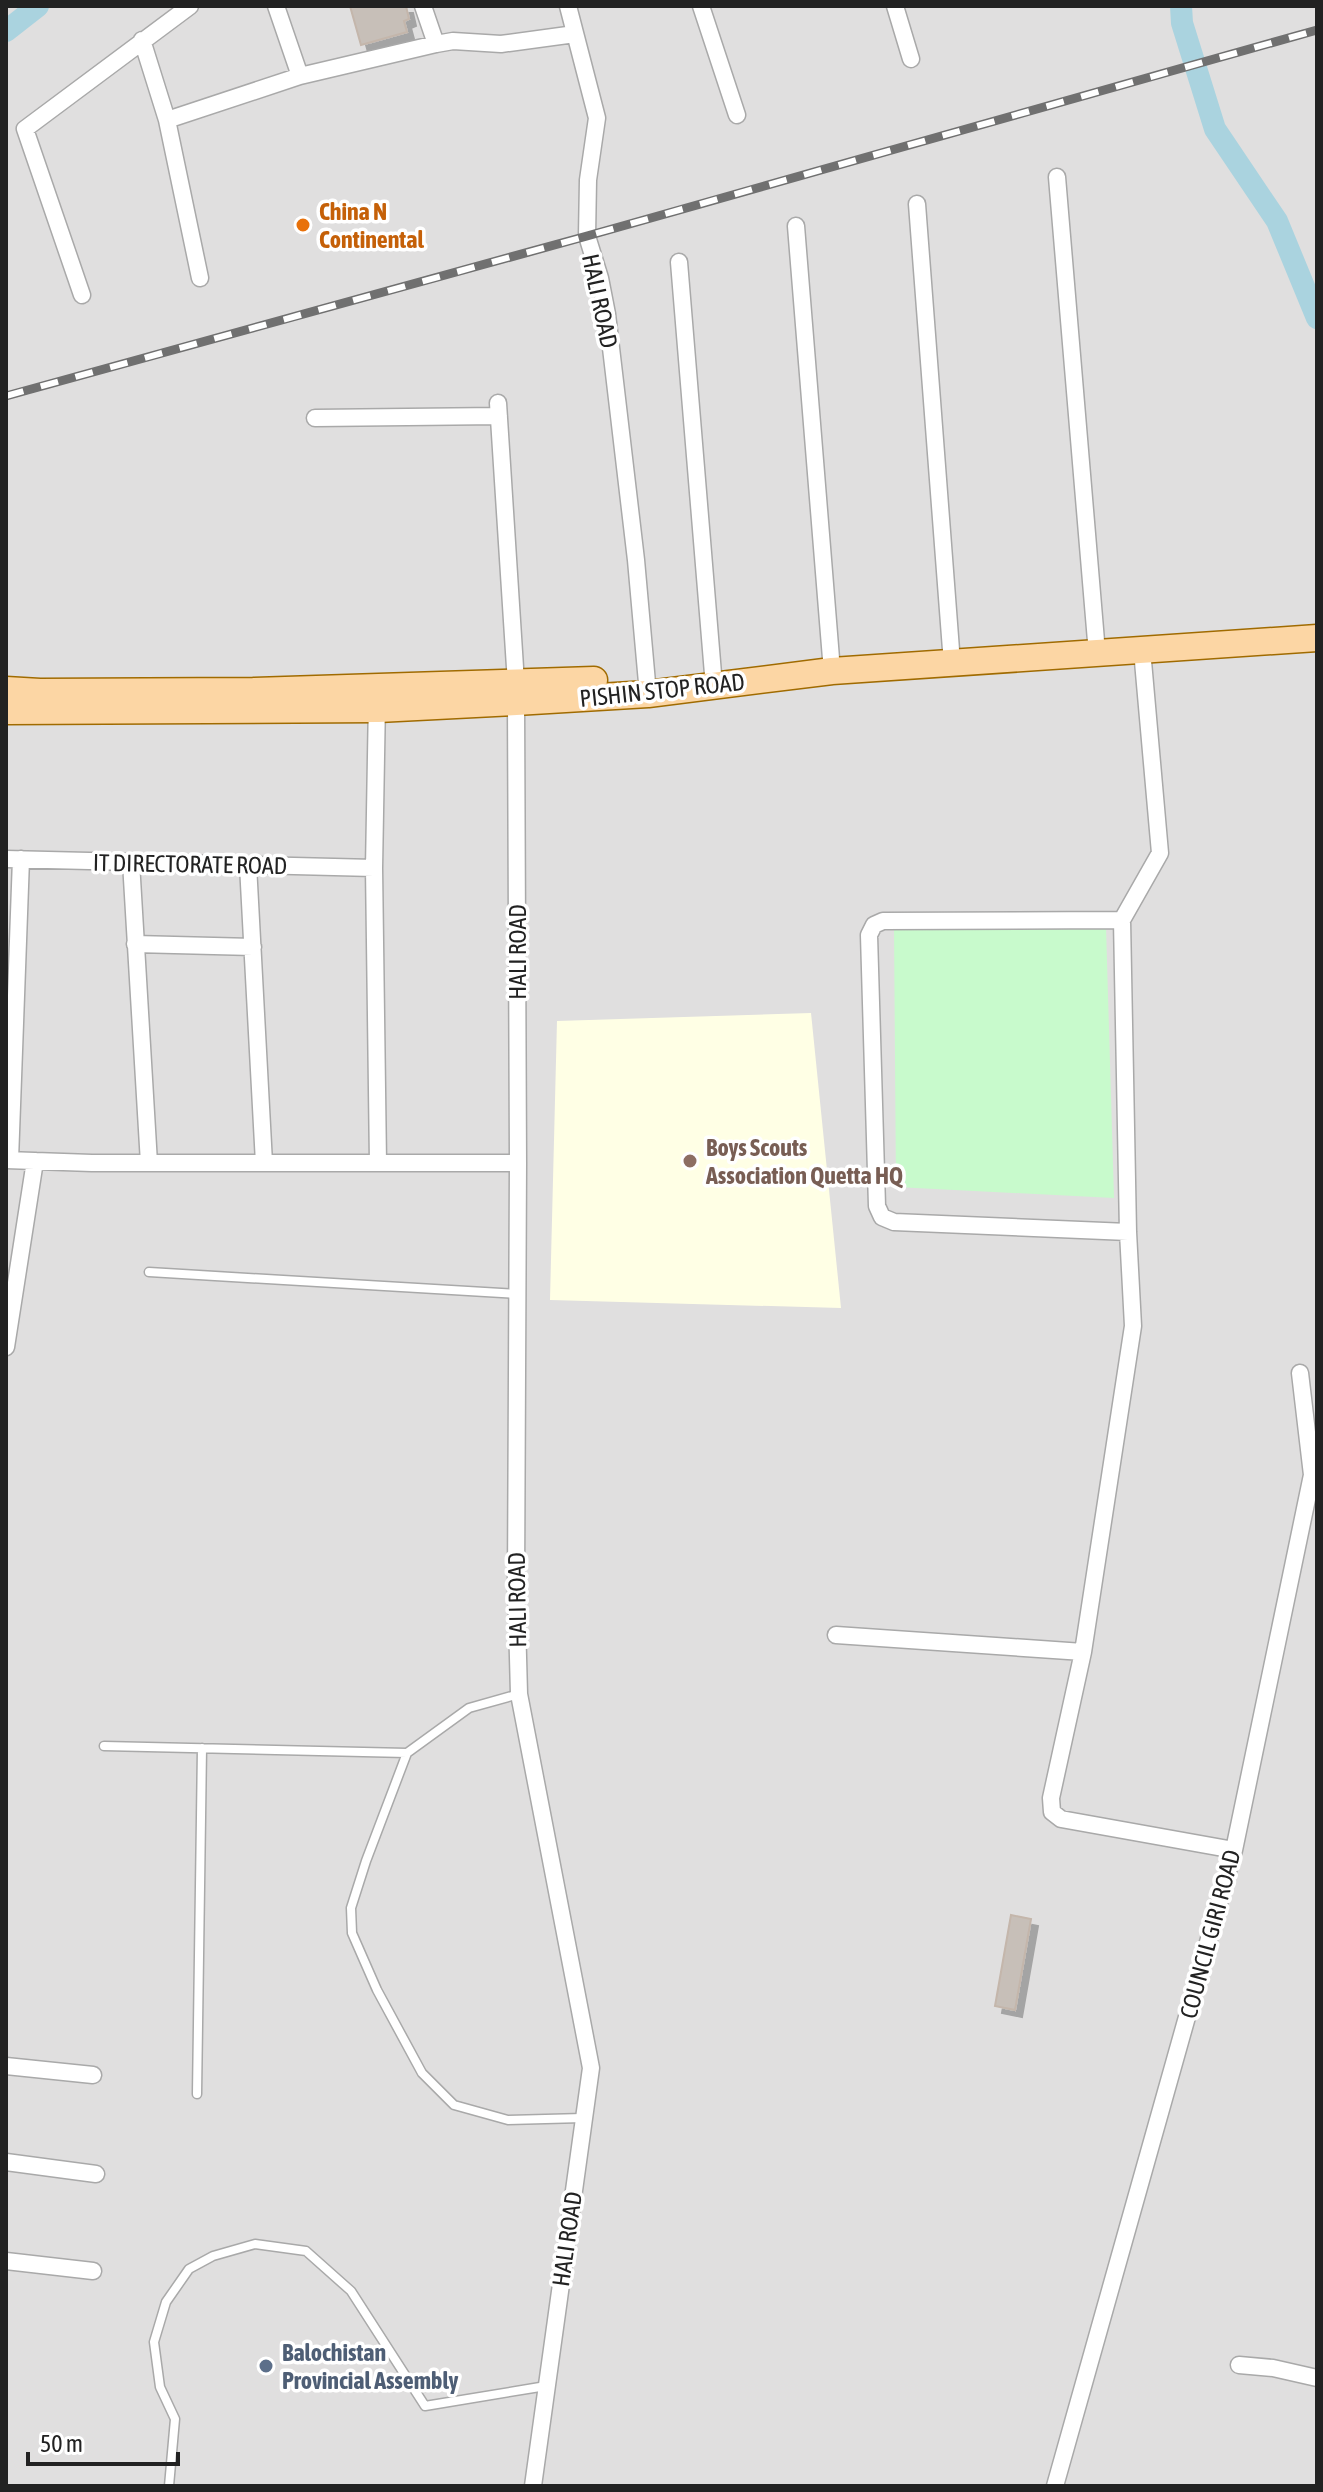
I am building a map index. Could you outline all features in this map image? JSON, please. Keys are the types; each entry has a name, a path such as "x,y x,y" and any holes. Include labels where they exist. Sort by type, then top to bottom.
{"main road":[{"name":"PISHIN STOP ROAD","path":"6,711 647,686 832,664 1096,645 1317,622"},
{"name":"PISHIN STOP ROAD","path":"1096,645 1142,650 1317,638"},
{"name":"PISHIN STOP ROAD","path":"6,690 237,691 377,698"}],"street":[{"path":"82,295 25,129 190,6"},
{"path":"276,6 300,76"},
{"path":"423,6 436,44"},
{"name":"HALI ROAD","path":"568,6 597,118 588,180 587,236 607,314 636,560 647,686"},
{"path":"701,6 737,115"},
{"path":"895,6 911,59"},
{"path":"167,120 300,76 436,44 453,41 501,44 575,34"},
{"path":"142,40 167,120 200,278"},
{"path":"1057,177 1096,645"},
{"path":"917,204 951,656"},
{"path":"796,226 832,664"},
{"path":"679,262 714,679"},
{"name":"HALI ROAD","path":"315,418 499,410 516,692 516,1584 519,1694 591,2068 533,2486"},
{"path":"1142,650 1160,853 1122,920 1128,1232 1133,1326 1083,1652 1051,1798 1052,1812 1061,1819 1234,1850"},
{"path":"377,698 374,868 378,1163"},
{"path":"14,859 8,1160 518,1163"},
{"name":"IT DIRECTORATE ROAD","path":"14,859 374,868"},
{"path":"131,862 149,1163"},
{"path":"248,865 264,1163"},
{"path":"1122,920 883,921 874,925 869,935 877,1206 882,1217 894,1222 1128,1232"},
{"path":"135,944 253,947"},
{"path":"6,1347 35,1161"},
{"name":"COUNCIL GIRI ROAD","path":"1055,2486 1234,1850 1312,1475 1300,1373"},
{"path":"836,1635 1083,1652"},
{"path":"6,2066 93,2075"},
{"path":"6,2162 96,2174"},
{"path":"6,2261 93,2271"},
{"path":"1239,2365 1273,2368 1317,2378"}],"lane":[{"path":"149,1272 517,1294"},
{"path":"519,1694 469,1708 407,1753 351,1908 352,1933 377,1990 422,2073 454,2105 508,2120 584,2118"},
{"path":"104,1746 407,1753"},
{"path":"197,2094 202,1748"},
{"path":"169,2486 175,2419 160,2387 154,2342 166,2302 189,2269 213,2256 255,2244 306,2251 351,2291 425,2406 547,2386"}],"shaded area":[{"path":"6,6 1317,6 1317,2486 6,2486"},
{"name":"Boys Scouts Association Quetta HQ","path":"811,1013 841,1308 550,1300 557,1021"}],"green space":[{"path":"1106,927 1114,1198 896,1187 894,928"}],"building":[{"path":"350,6 406,6 409,19 404,21 407,32 361,45"},
{"path":"1011,1915 1031,1919 1015,2010 995,2006"}],"waterway":[{"path":"6,31 38,6"},
{"path":"1181,6 1182,23 1215,129 1277,221 1317,318"}],"railway":[{"path":"6,396 1317,30"}],"place":[{"name":"China N Continental","path":"303,225"},
{"name":"Boys Scouts Association Quetta HQ","path":"690,1161"},
{"name":"Balochistan Provincial Assembly","path":"266,2366"}]}
